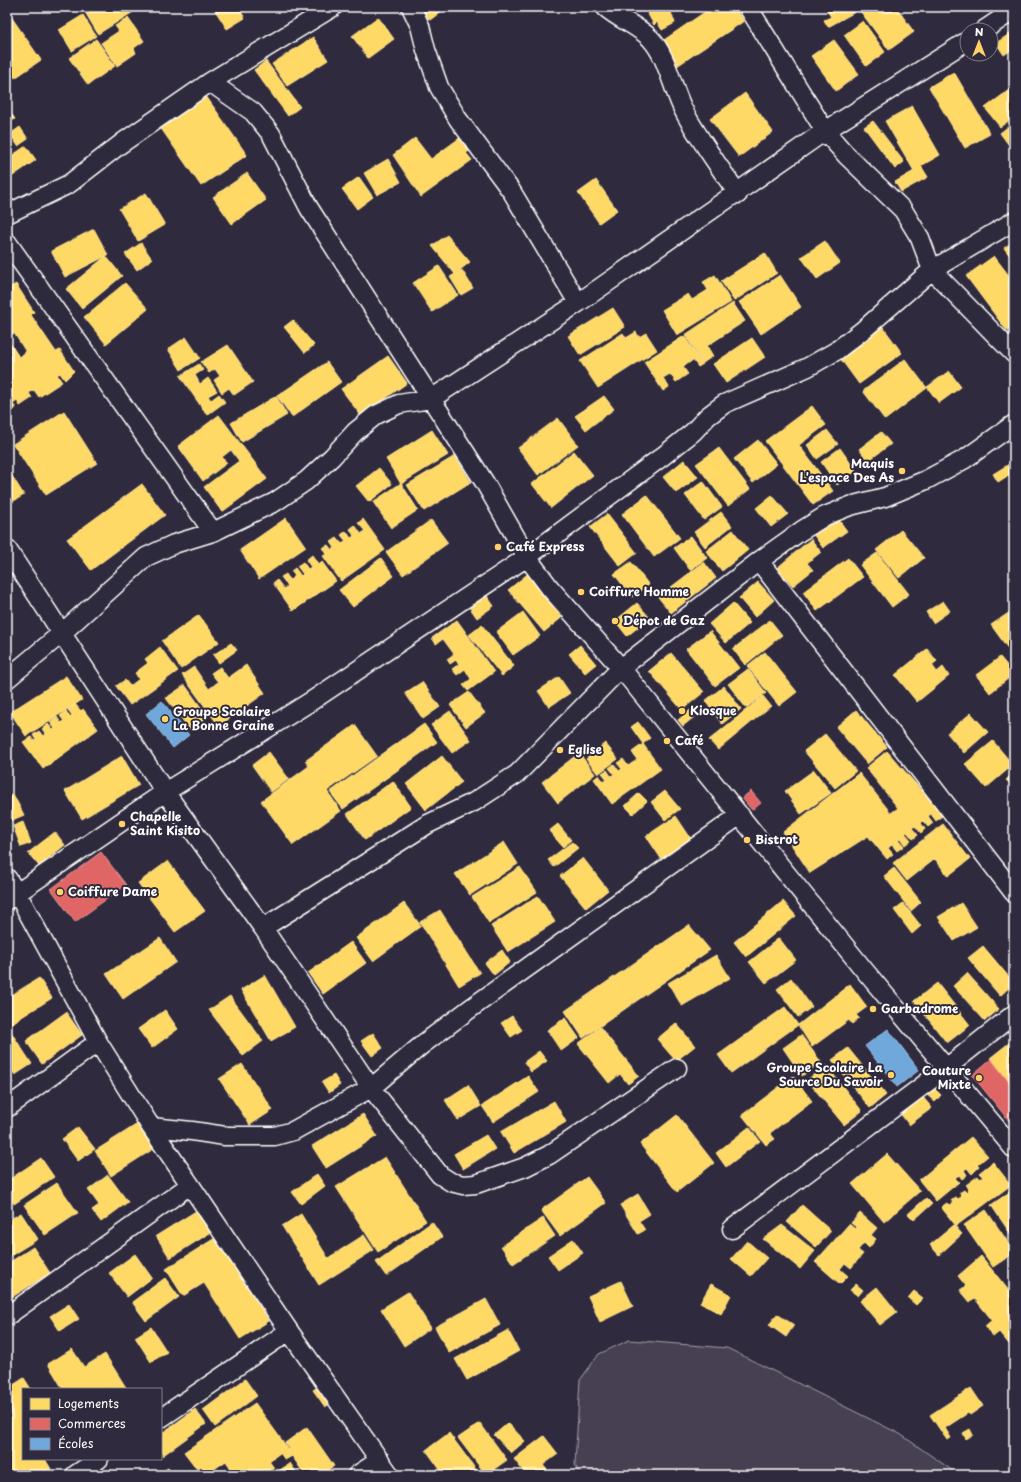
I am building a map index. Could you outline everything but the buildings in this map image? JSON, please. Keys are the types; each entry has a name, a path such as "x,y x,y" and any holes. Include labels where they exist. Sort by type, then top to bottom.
{"street":[{"path":"7,214 69,184 122,143 210,82 333,7"},
{"path":"412,7 420,26 426,50 439,87 458,119 512,192 578,303"},
{"path":"605,7 634,26 650,39 662,57 673,87 686,115 738,194"},
{"path":"748,7 826,131 846,156 902,210 920,238 932,270 1014,354"},
{"path":"996,22 1014,10"},
{"path":"7,679 62,633 146,557 174,544 213,532 275,502 306,481 332,457 355,432 376,415 399,404 431,399 578,303 738,194 826,131 959,46"},
{"path":"210,82 253,112 271,134 309,208 485,483 528,557 550,588 621,668 795,885 946,1069 1014,1149"},
{"path":"12,897 165,792 313,700 528,557 662,456 719,408 808,367 836,351 863,330 932,270 1014,221"},
{"path":"7,242 213,532"},
{"path":"264,928 428,824 474,802 517,774 621,668 759,561 825,516 850,506 885,498 926,480 965,459 1014,424"},
{"path":"7,549 165,792 264,928 371,1088 440,1175 451,1182 463,1185 476,1184 525,1167 549,1155 677,1068"},
{"path":"759,561 1014,893"},
{"path":"151,1127 225,1136 275,1136 293,1131 371,1088 423,1044 465,1012 740,815"},
{"path":"7,878 12,897 98,1042 151,1127 289,1331 390,1475"},
{"path":"732,1229 946,1069 1014,1014"},
{"path":"7,1108 98,1042"},
{"path":"7,1316 190,1185"},
{"path":"162,1417 289,1331"},
{"path":"76,1475 98,1460"},
{"path":"357,1475 380,1460"}],"shaded area":[{"path":"629,1340 727,1348 900,1434 959,1475 579,1475 575,1464 580,1380 599,1354"}],"place":[{"name":"Maquis L'espace Des As","path":"902,471"},
{"name":"Café Express","path":"498,547"},
{"name":"Coiffure Homme","path":"581,592"},
{"name":"Dépot de Gaz","path":"615,621"},
{"name":"Kiosque","path":"682,711"},
{"name":"Groupe Scolaire La Bonne Graine","path":"165,719"},
{"name":"Café","path":"667,741"},
{"name":"Eglise","path":"560,750"},
{"name":"Chapelle Saint Kisito","path":"122,824"},
{"name":"Bistrot","path":"747,840"},
{"name":"Coiffure Dame","path":"60,892"},
{"name":"Garbadrome","path":"873,1009"},
{"name":"Groupe Scolaire La Source Du Savoir","path":"891,1075"},
{"name":"Couture Mixte","path":"979,1078"}]}
